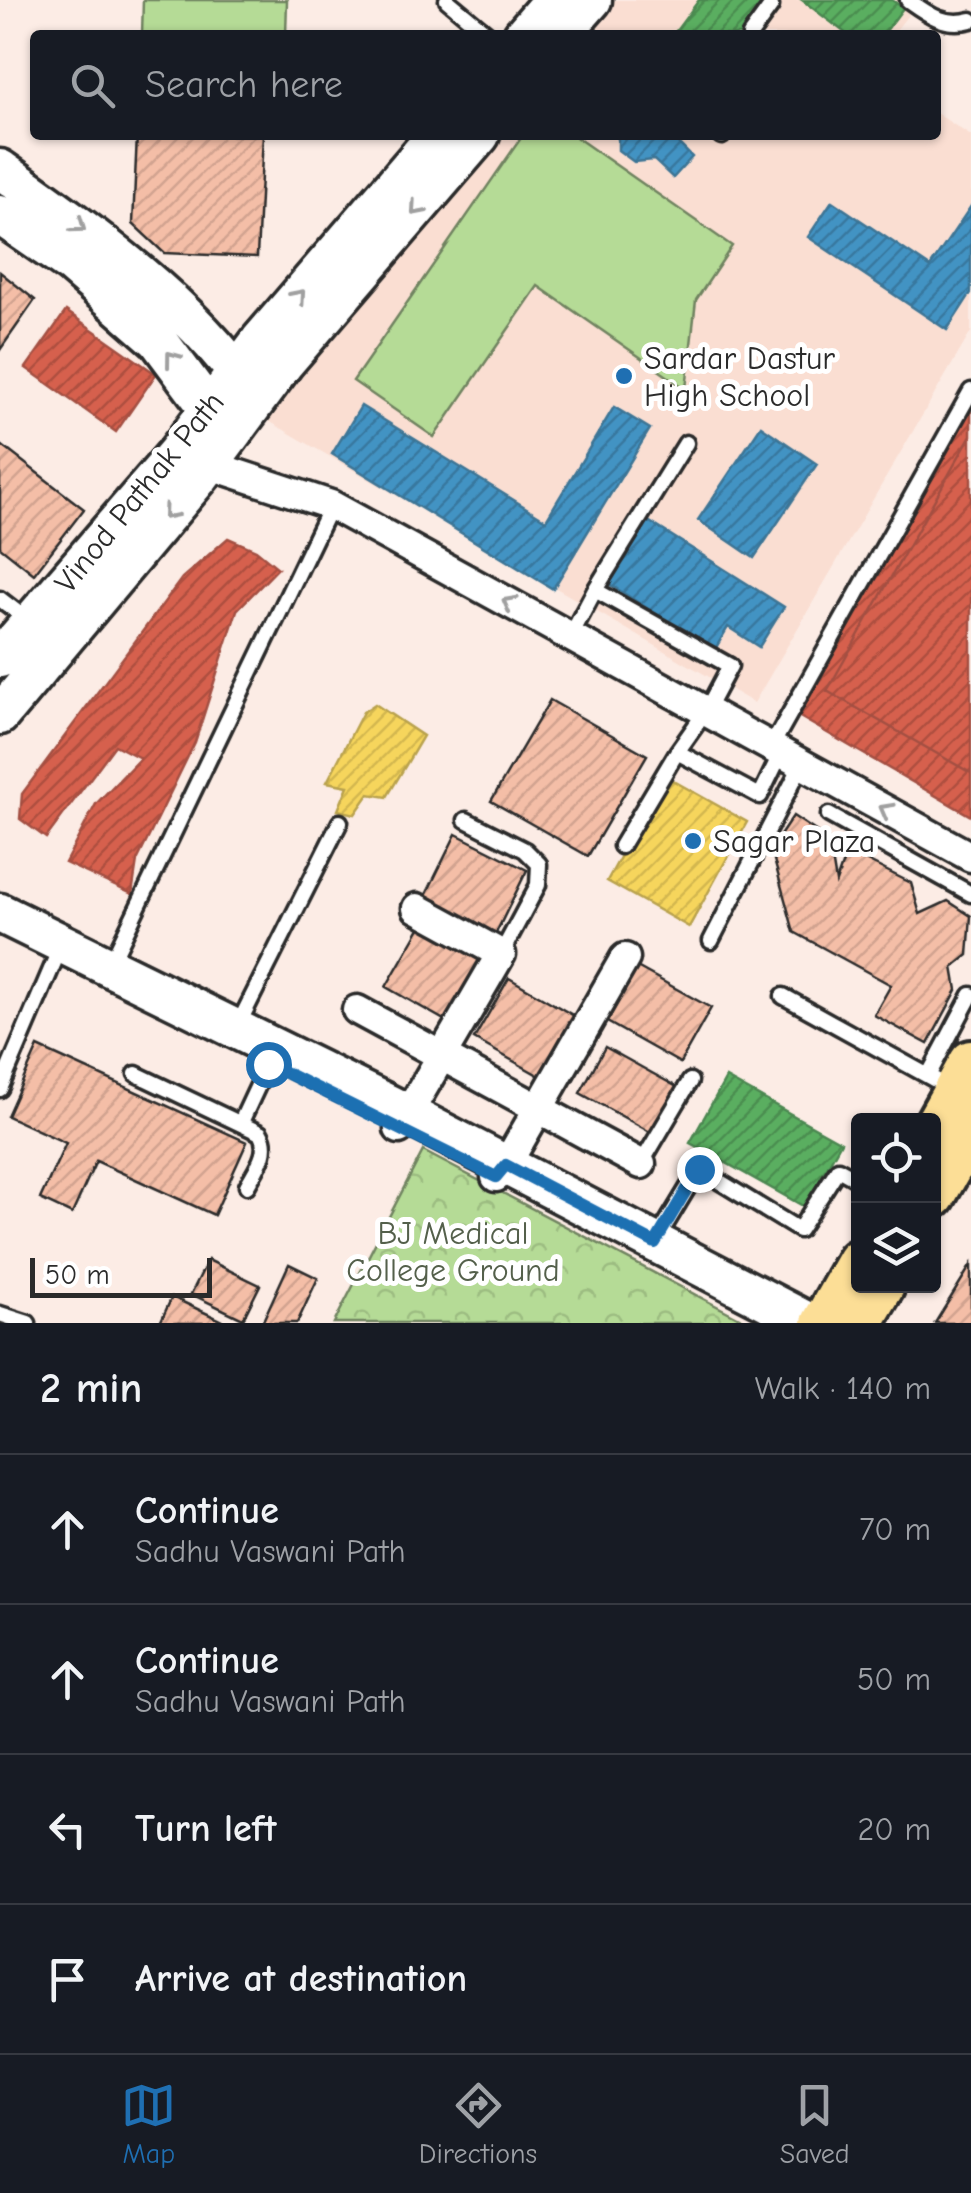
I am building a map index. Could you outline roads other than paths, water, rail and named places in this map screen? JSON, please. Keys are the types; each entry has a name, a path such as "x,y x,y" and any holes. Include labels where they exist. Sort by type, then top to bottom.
{"main road":[{"path":"545,15 592,0"},
{"path":"247,386 433,140"},
{"path":"247,386 285,362 476,140"},
{"path":"0,168 89,233 192,323 247,386"},
{"path":"0,215 71,264 158,340 206,441"},
{"name":"Vinod Pathak Path","path":"0,715 247,386"},
{"name":"Vinod Pathak Path","path":"0,658 206,441"},
{"path":"0,913 236,1030 650,1250 770,1323"},
{"path":"0,933 268,1064 404,1122"},
{"path":"939,1113 951,1076"},
{"path":"941,1184 971,1131"},
{"path":"650,1250 810,1323"},
{"path":"823,1323 851,1273"}],"street":[{"path":"206,441 331,505 971,857"},
{"path":"404,1122 500,954 417,908"},
{"path":"501,1171 625,958"},
{"path":"356,1010 642,1164"}],"lane":[{"path":"446,0 483,30"},
{"path":"908,0 942,20 955,24 971,20"},
{"path":"754,30 771,6"},
{"path":"677,752 760,796 971,391"},
{"path":"570,637 686,443"},
{"path":"109,967 331,505"},
{"path":"595,590 730,666 706,712 677,752 621,846"},
{"path":"0,599 31,622"},
{"path":"712,941 785,754"},
{"path":"829,815 971,894"},
{"path":"466,820 525,850 540,864 538,885 500,954"},
{"path":"236,1030 340,822"},
{"path":"0,1089 55,960"},
{"path":"783,996 951,1076 971,995"},
{"path":"242,1122 268,1064"},
{"path":"136,1074 256,1129 265,1145 248,1186"},
{"path":"642,1164 690,1081"},
{"path":"650,1250 699,1169 798,1230 838,1168 851,1176"},
{"path":"0,1314 28,1323"}],"place":[{"name":"Sardar Dastur High School","path":"624,376"},
{"name":"Sagar Plaza","path":"693,841"}],"park label":[{"name":"BJ Medical College Ground","path":"453,1252"}]}
